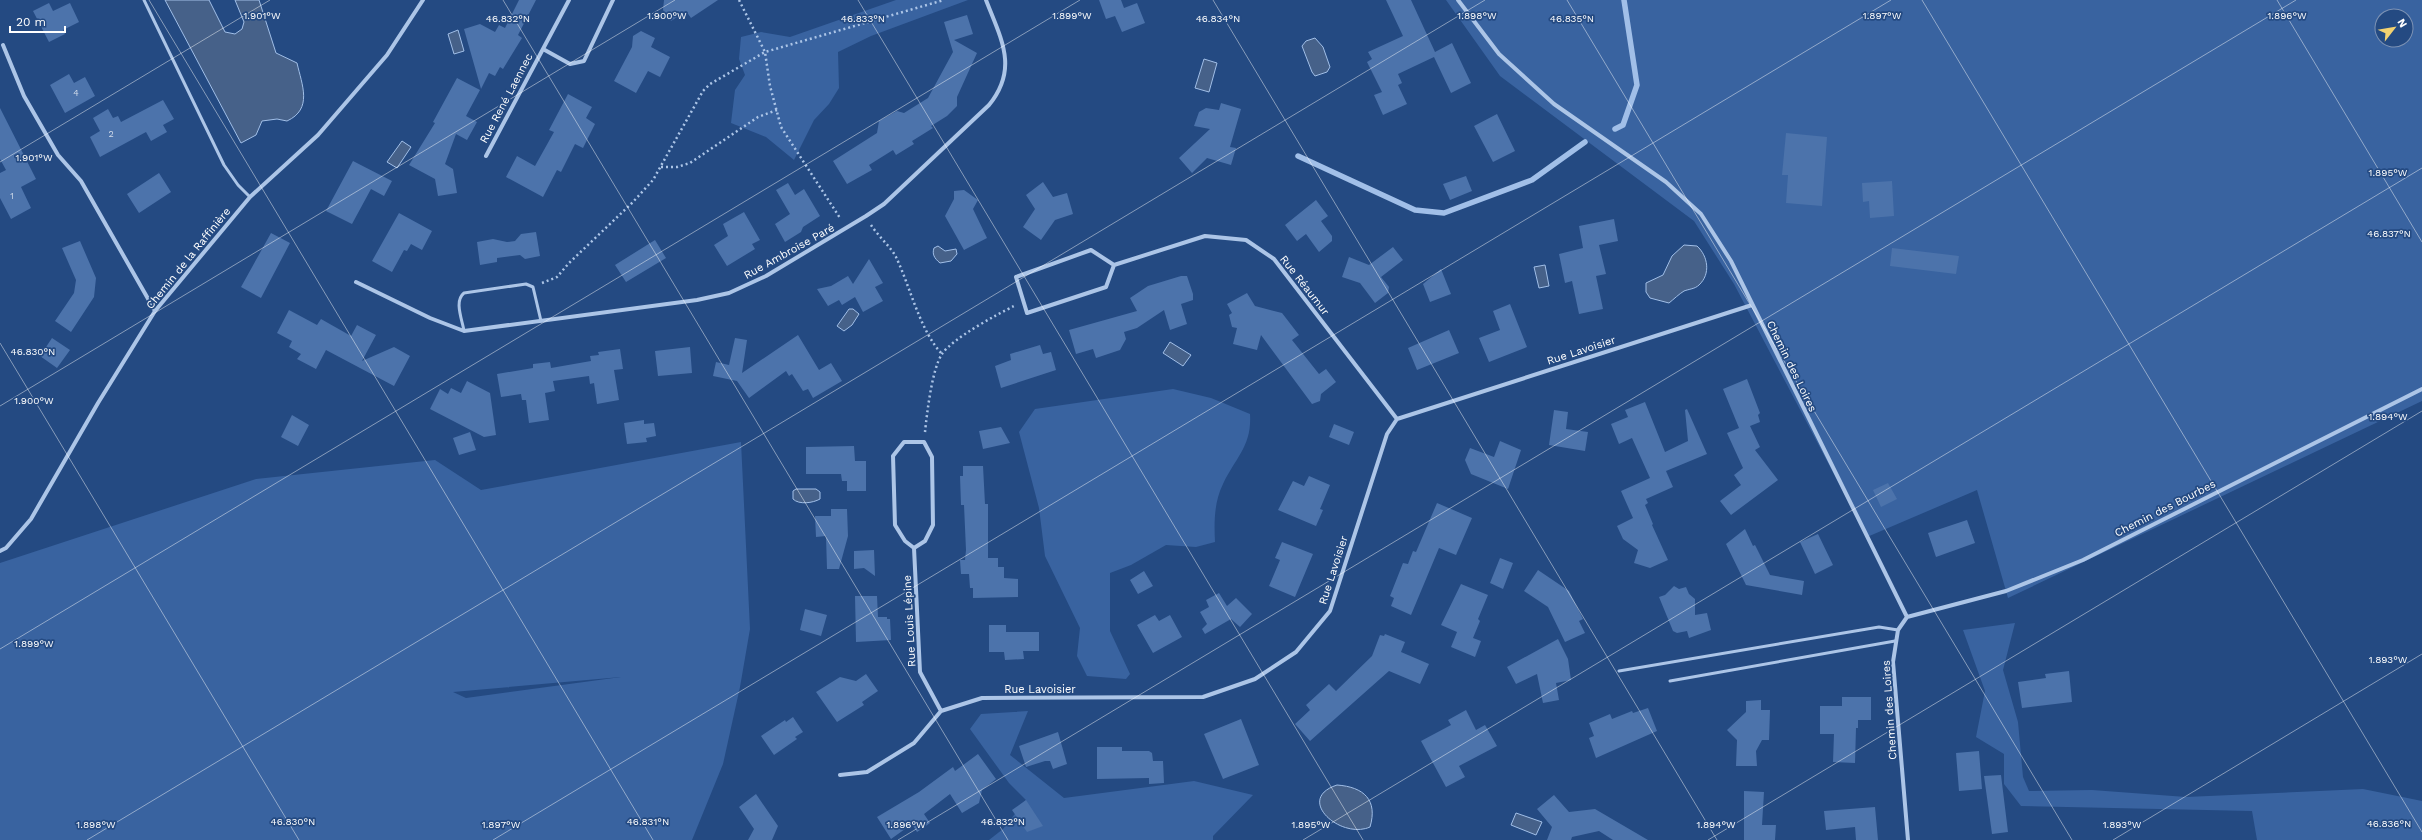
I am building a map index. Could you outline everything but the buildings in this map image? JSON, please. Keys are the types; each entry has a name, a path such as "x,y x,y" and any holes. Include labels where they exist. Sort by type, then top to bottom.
{"street":[{"name":"Chemin de la Raffinière","path":"0,551 6,548 31,519 98,404 155,311 250,197 318,135 387,55 423,0"},
{"name":"Rue René Laennec","path":"486,156 569,0"},
{"name":"Rue René Laennec","path":"543,49 570,64 584,61 613,0"},
{"name":"Rue Ambroise Paré","path":"356,282 430,318 464,331 697,300 729,293 766,276 847,229 884,204 990,105 999,92 1004,81 1006,63 1004,47 986,0"},
{"name":"Chemin des Loires","path":"1458,0 1499,54 1554,104 1666,182 1701,214 1731,261 1907,617 1898,630 1895,641 1893,662 1908,840"},
{"path":"3,45 28,102 58,155 81,181 155,311"},
{"name":"Rue Réaumur","path":"1114,265 1205,236 1246,240 1274,258 1397,419"},
{"path":"1091,250 1114,265 1106,287 1027,313 1016,277 1091,250"},
{"name":"Rue Lavoisier","path":"942,711 982,698 1203,697 1255,679 1296,652 1330,610 1387,434 1397,419 1752,305"},
{"name":"Chemin des Bourbes","path":"1907,617 2006,591 2083,560 2422,389"},
{"path":"904,442 924,442 932,456 933,525 925,541 914,548 905,541 895,526 893,456 904,442"},
{"name":"Rue Louis Lépine","path":"914,548 920,672 942,711"},
{"path":"840,775 867,772 914,743 942,711"}],"lane":[{"path":"144,0 224,165 238,185 250,197"},
{"path":"464,331 459,302 460,296 464,293 526,284 533,287 541,321"},
{"path":"1620,671 1879,627 1898,630"},
{"path":"1670,681 1895,641"}],"path":[{"path":"740,0 765,52 770,86 781,127 847,229"},
{"path":"533,287 557,277 588,243 632,203 653,180 703,91 710,84 765,52 944,0"},
{"path":"660,167 677,167 690,163 758,118 777,110"},
{"path":"866,216 895,255 924,325 935,346 942,354"},
{"path":"924,442 928,409 938,364 942,354 954,343 1023,301"}],"shaded area":[{"path":"165,0 209,0 225,32 235,34 242,29 244,22 235,0 259,0 276,53 297,63 304,96 300,110 295,116 287,121 277,119 262,121 256,135 241,143"},
{"path":"896,0 968,0 871,36 838,52 839,88 829,104 814,120 794,160 766,137 731,123 735,90 745,75 739,59 741,37 761,32 790,37"},
{"path":"1446,0 2422,0 2422,401 2008,598 1977,490 1867,537 1734,284 1694,221 1500,76"},
{"path":"458,30 464,51 454,54 448,34"},
{"path":"1315,38 1323,47 1330,67 1327,72 1315,76 1302,46 1306,41"},
{"path":"1204,59 1217,63 1209,92 1195,88"},
{"path":"402,141 411,147 397,168 387,162"},
{"path":"1684,245 1697,246 1704,255 1707,270 1703,281 1694,288 1684,291 1669,303 1650,298 1646,292 1646,283 1663,275 1672,256"},
{"path":"938,246 945,251 956,249 957,254 951,261 940,263 933,254 934,248"},
{"path":"1545,265 1549,286 1539,288 1534,267"},
{"path":"849,309 853,309 859,314 852,325 844,331 837,326"},
{"path":"1170,342 1191,355 1183,366 1163,353"},
{"path":"1173,389 1211,398 1250,414 1250,425 1246,443 1220,491 1216,505 1215,542 1196,547 1166,545 1131,565 1110,573 1110,631 1130,674 1126,679 1087,676 1077,656 1080,628 1045,556 1039,508 1019,432 1035,409"},
{"path":"741,442 750,629 740,687 723,764 692,840 0,840 0,563 256,479 435,460 481,490","holes":["621,677 466,698 453,692"]},
{"path":"796,489 816,489 820,492 820,499 814,502 806,503 796,501 793,499 793,491"},
{"path":"2015,623 2003,670 2018,722 2023,777 2029,791 2092,790 2186,797 2363,789 2422,801 2422,840 2257,840 2252,811 2021,806 2004,784 2004,754 1976,737 1985,691 1963,630"},
{"path":"1028,711 1010,755 1064,798 1194,781 1253,795 1213,836 1213,840 989,840 1003,829 1026,800 1009,783 970,729 981,714"},
{"path":"1337,785 1355,789 1367,797 1372,809 1370,827 1358,830 1347,828 1335,823 1326,816 1321,808 1320,799 1325,791"},
{"path":"1516,813 1542,822 1536,835 1511,825"}],"waterway":[{"path":"1615,129 1623,125 1637,85 1624,0"},
{"path":"1298,156 1415,210 1444,213 1532,180 1585,142"}]}
